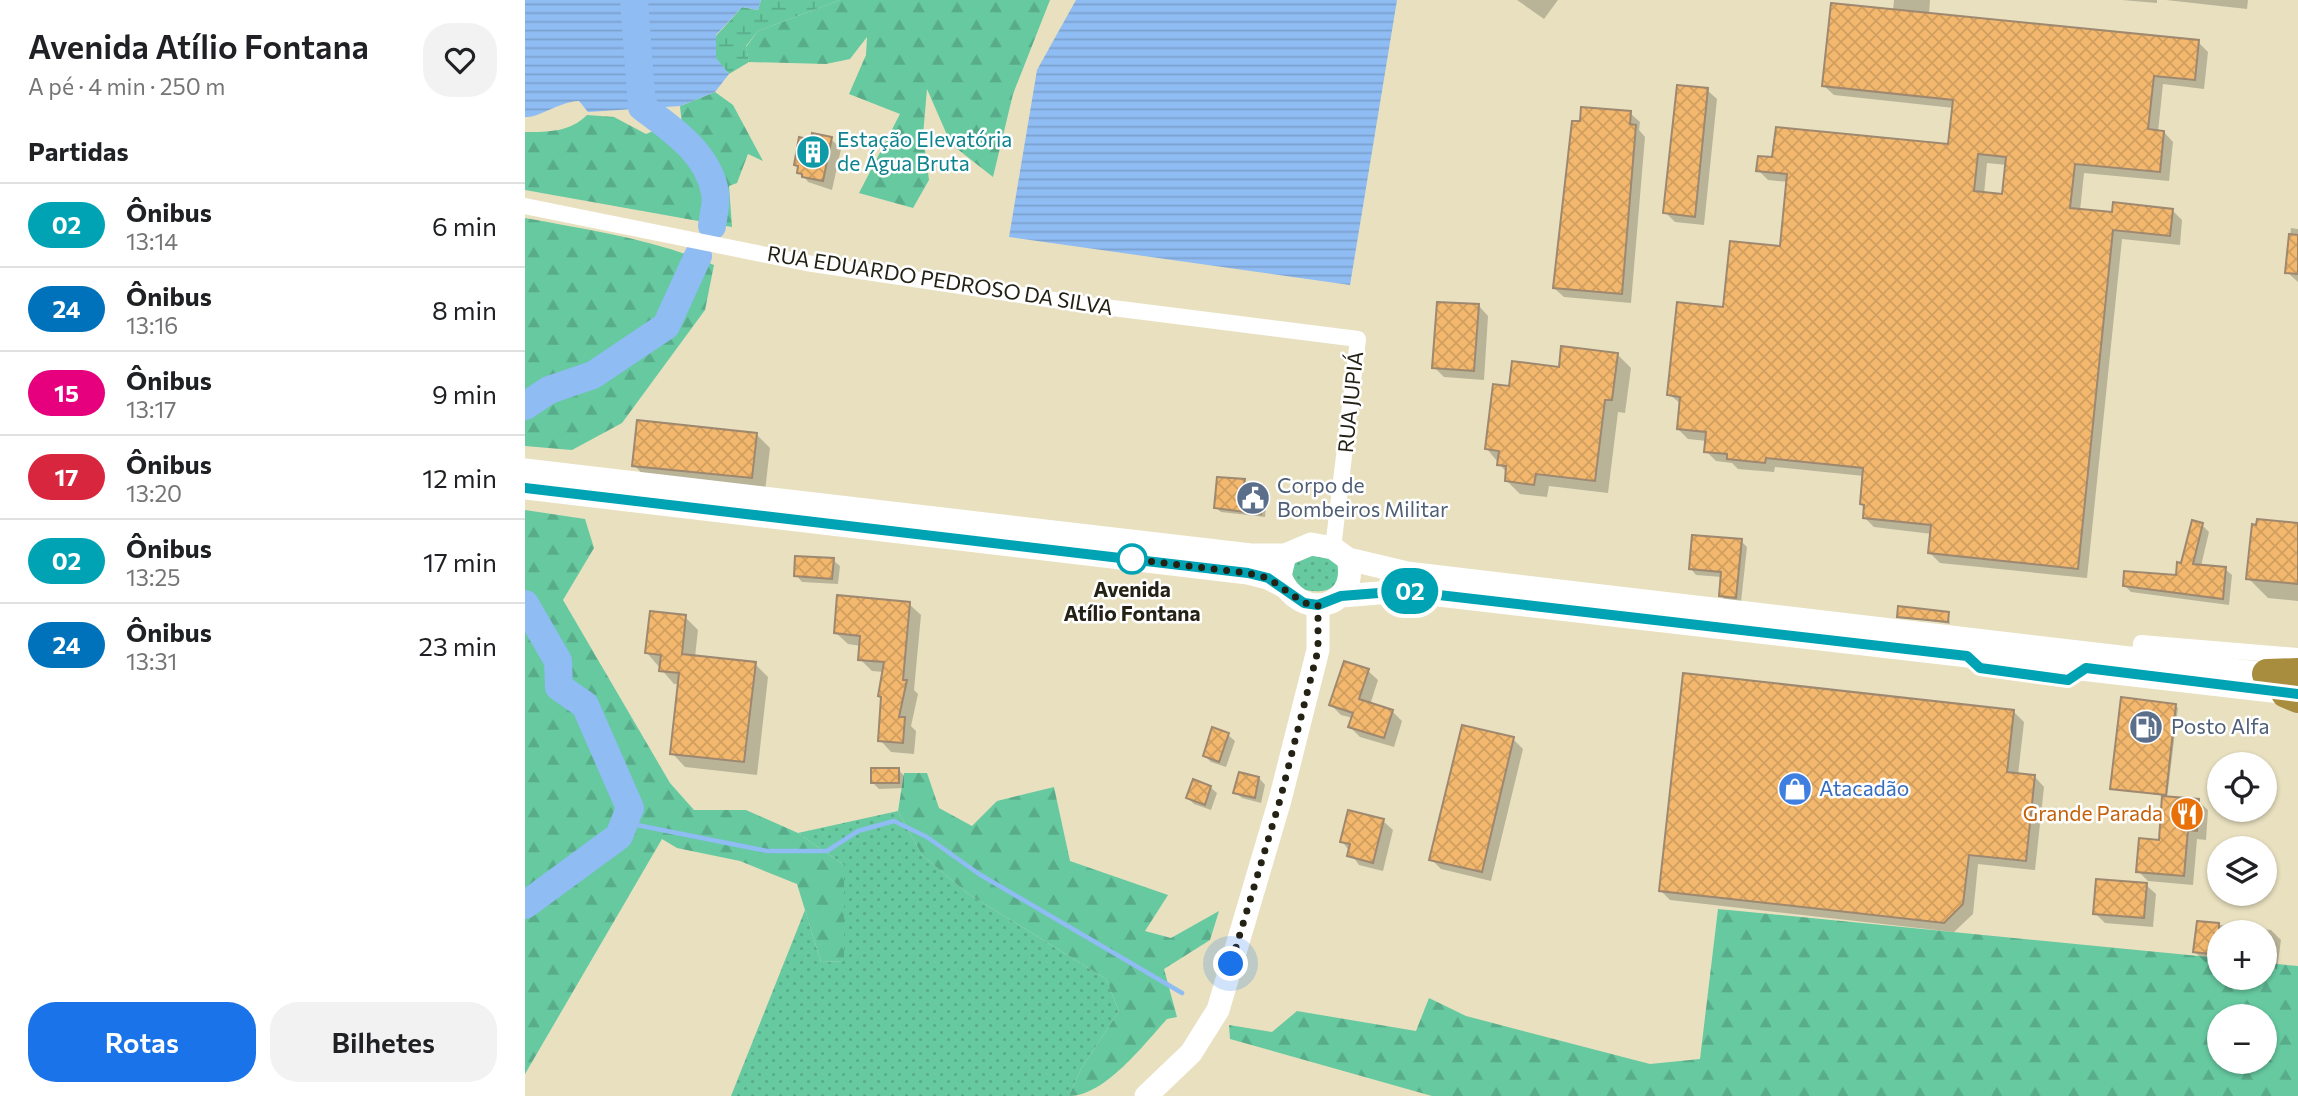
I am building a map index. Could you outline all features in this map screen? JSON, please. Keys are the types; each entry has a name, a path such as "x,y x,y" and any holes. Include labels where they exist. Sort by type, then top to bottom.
{"main road":[{"path":"525,470 1251,555 1285,555 1311,544 1407,573 2140,650 2291,685"},
{"path":"525,488 1248,573 1268,578 1285,587 1304,603 1318,605 1341,596 1404,591 2291,685"},
{"path":"1341,553 1349,585 1341,596"},
{"path":"1285,555 1280,565 1285,587"},
{"path":"1146,1096 1191,1053 1217,1010 1280,800 1318,650 1318,605"}],"street":[{"name":"RUA EDUARDO PEDROSO DA SILVA","path":"525,206 806,263 1081,304 1358,340"},
{"name":"RUA JUPIÁ","path":"1341,553 1358,340"},
{"path":"2140,650 2298,656"}],"green space":[{"path":"761,0 840,0 758,31 746,46 749,62 729,74 716,59 716,36 742,7 758,10"},
{"path":"840,0 1050,0 1013,94 993,177 951,144 927,89 923,135 929,180 913,208 859,193 900,114 849,94 866,55 867,37 850,59 826,64 749,62 746,47 758,31"},
{"path":"715,92 733,105 763,161 748,154 737,183 729,186 732,227 525,190 525,132 566,128 587,115 614,117 646,134 667,125 682,125 680,106"},
{"path":"525,218 645,242 714,265 705,310 622,423 572,450 525,446"},
{"path":"525,510 585,519 594,548 563,600 670,783 694,810 746,810 798,833 844,865 844,961 821,962 797,884 740,861 677,848 662,839 525,1074"},
{"path":"1319,554 1338,563 1337,581 1322,591 1298,588 1289,567 1295,558"},
{"path":"904,773 927,773 939,808 972,826 997,801 1054,787 1070,861 1168,895 1145,931 1171,938 1219,911 1210,940 1164,969 1177,1017 1167,1019 1110,1078 1083,1094 1069,1096 1081,1069 1119,1011 1106,979 967,893 922,855 898,811"},
{"path":"898,811 922,855 967,893 1106,979 1119,1011 1081,1069 1069,1096 731,1096 805,910 821,962 844,961 844,865 798,833"},
{"path":"1718,909 2207,957 2207,990 2277,990 2277,964 2298,966 2298,1096 1432,1096 1230,1039 1229,1025 1272,1032 1297,1011 1416,1031 1429,998 1466,1016 1650,1064 1700,1059"}],"water":[{"path":"525,0 761,0 758,10 742,7 716,35 716,58 729,74 715,92 680,106 588,112 579,101 525,117"},
{"path":"1076,0 1397,0 1350,285 1009,237 1037,70"}],"building":[{"path":"1831,3 2199,40 2195,80 2154,76 2148,129 2164,131 2160,172 2075,164 2070,208 2112,212 2113,202 2173,209 2170,236 2113,230 2078,569 1928,553 1931,525 1863,518 1864,505 1860,504 1863,468 1766,458 1765,463 1727,459 1727,454 1704,452 1706,432 1677,429 1680,397 1667,395 1677,302 1723,307 1730,241 1780,246 1787,174 1756,171 1758,156 1772,157 1776,127 1948,144 1953,100 1822,86","holes":["1978,154 2006,157 2002,194 1974,191"]},
{"path":"1677,85 1708,88 1695,217 1663,213"},
{"path":"1581,107 1631,111 1630,124 1636,125 1622,294 1553,288 1572,121 1580,121"},
{"name":"Estação Elevatória de Água Bruta","path":"812,133 832,137 823,181 802,177 802,174 797,173 798,166 794,165 799,137 811,140"},
{"path":"2289,234 2298,235 2298,274 2285,273"},
{"path":"1437,302 1479,304 1474,371 1432,368"},
{"path":"1561,346 1618,353 1612,400 1605,400 1595,481 1536,474 1534,485 1505,481 1506,466 1497,465 1499,451 1485,449 1493,384 1509,386 1512,361 1559,367"},
{"path":"637,420 757,433 752,478 632,466"},
{"path":"1217,477 1245,479 1244,484 1263,485 1261,514 1214,508"},
{"path":"2257,519 2298,523 2298,584 2246,579 2252,524 2256,525"},
{"path":"2192,520 2203,523 2193,564 2226,567 2223,599 2123,586 2124,571 2176,575 2177,562 2181,563"},
{"path":"1692,535 1742,539 1736,598 1719,596 1721,572 1689,569"},
{"path":"795,556 834,558 832,579 794,576"},
{"path":"837,595 910,602 903,680 907,680 899,717 905,717 903,743 878,741 881,697 878,696 884,662 858,660 860,636 834,633"},
{"path":"1898,606 1949,612 1948,622 1897,617"},
{"path":"650,611 686,615 682,654 756,662 744,762 670,754 679,673 659,671 661,655 645,653"},
{"path":"1344,661 1369,669 1359,699 1393,710 1384,738 1348,727 1353,713 1329,705"},
{"path":"1683,673 2014,710 2007,772 2035,775 2026,861 1969,855 1963,904 1944,923 1659,891"},
{"path":"2121,697 2176,704 2166,795 2110,789"},
{"path":"1462,725 1514,737 1482,872 1429,860"},
{"path":"1212,727 1229,733 1219,762 1203,756"},
{"path":"871,768 899,768 899,783 871,783"},
{"path":"1239,772 1259,777 1255,798 1233,793"},
{"path":"1193,779 1211,786 1205,805 1186,798"},
{"path":"2162,796 2199,799 2197,831 2188,830 2184,876 2136,872 2139,838 2159,840"},
{"path":"1348,810 1384,819 1373,863 1347,856 1350,844 1340,842"},
{"path":"2096,879 2147,883 2144,918 2093,914"},
{"path":"2197,921 2207,922 2207,954 2193,952"}],"waterway":[{"path":"634,0 642,107 687,144 705,166 715,197 712,226"},
{"path":"525,406 549,390 593,375 666,326 698,256"},
{"path":"525,604 558,661 559,687 585,705 630,808 619,836 525,905"},
{"path":"627,823 767,851 827,851 858,831 894,821 927,837 979,874 1182,993"}],"bus line":[{"name":"02","path":"525,488 1248,573 1268,578 1285,587 1293,597 1304,603 1318,605 1330,603 1341,596 1404,591 1967,656 1980,668 2068,680 2086,668 2298,694"}],"place":[{"name":"Estação Elevatória de Água Bruta","path":"813,152"},
{"name":"Corpo de Bombeiros Militar","path":"1253,498"},
{"name":"Avenida Atílio Fontana","path":"1132,559"},
{"name":"Posto Alfa","path":"2146,727"},
{"name":"Atacadão","path":"1795,789"},
{"name":"Grande Parada","path":"2187,814"}],"route":[{"path":"1132,559 1123,558 1248,573 1268,578 1285,587 1293,597 1304,603 1318,605 1318,650 1280,800 1231,964"}]}
